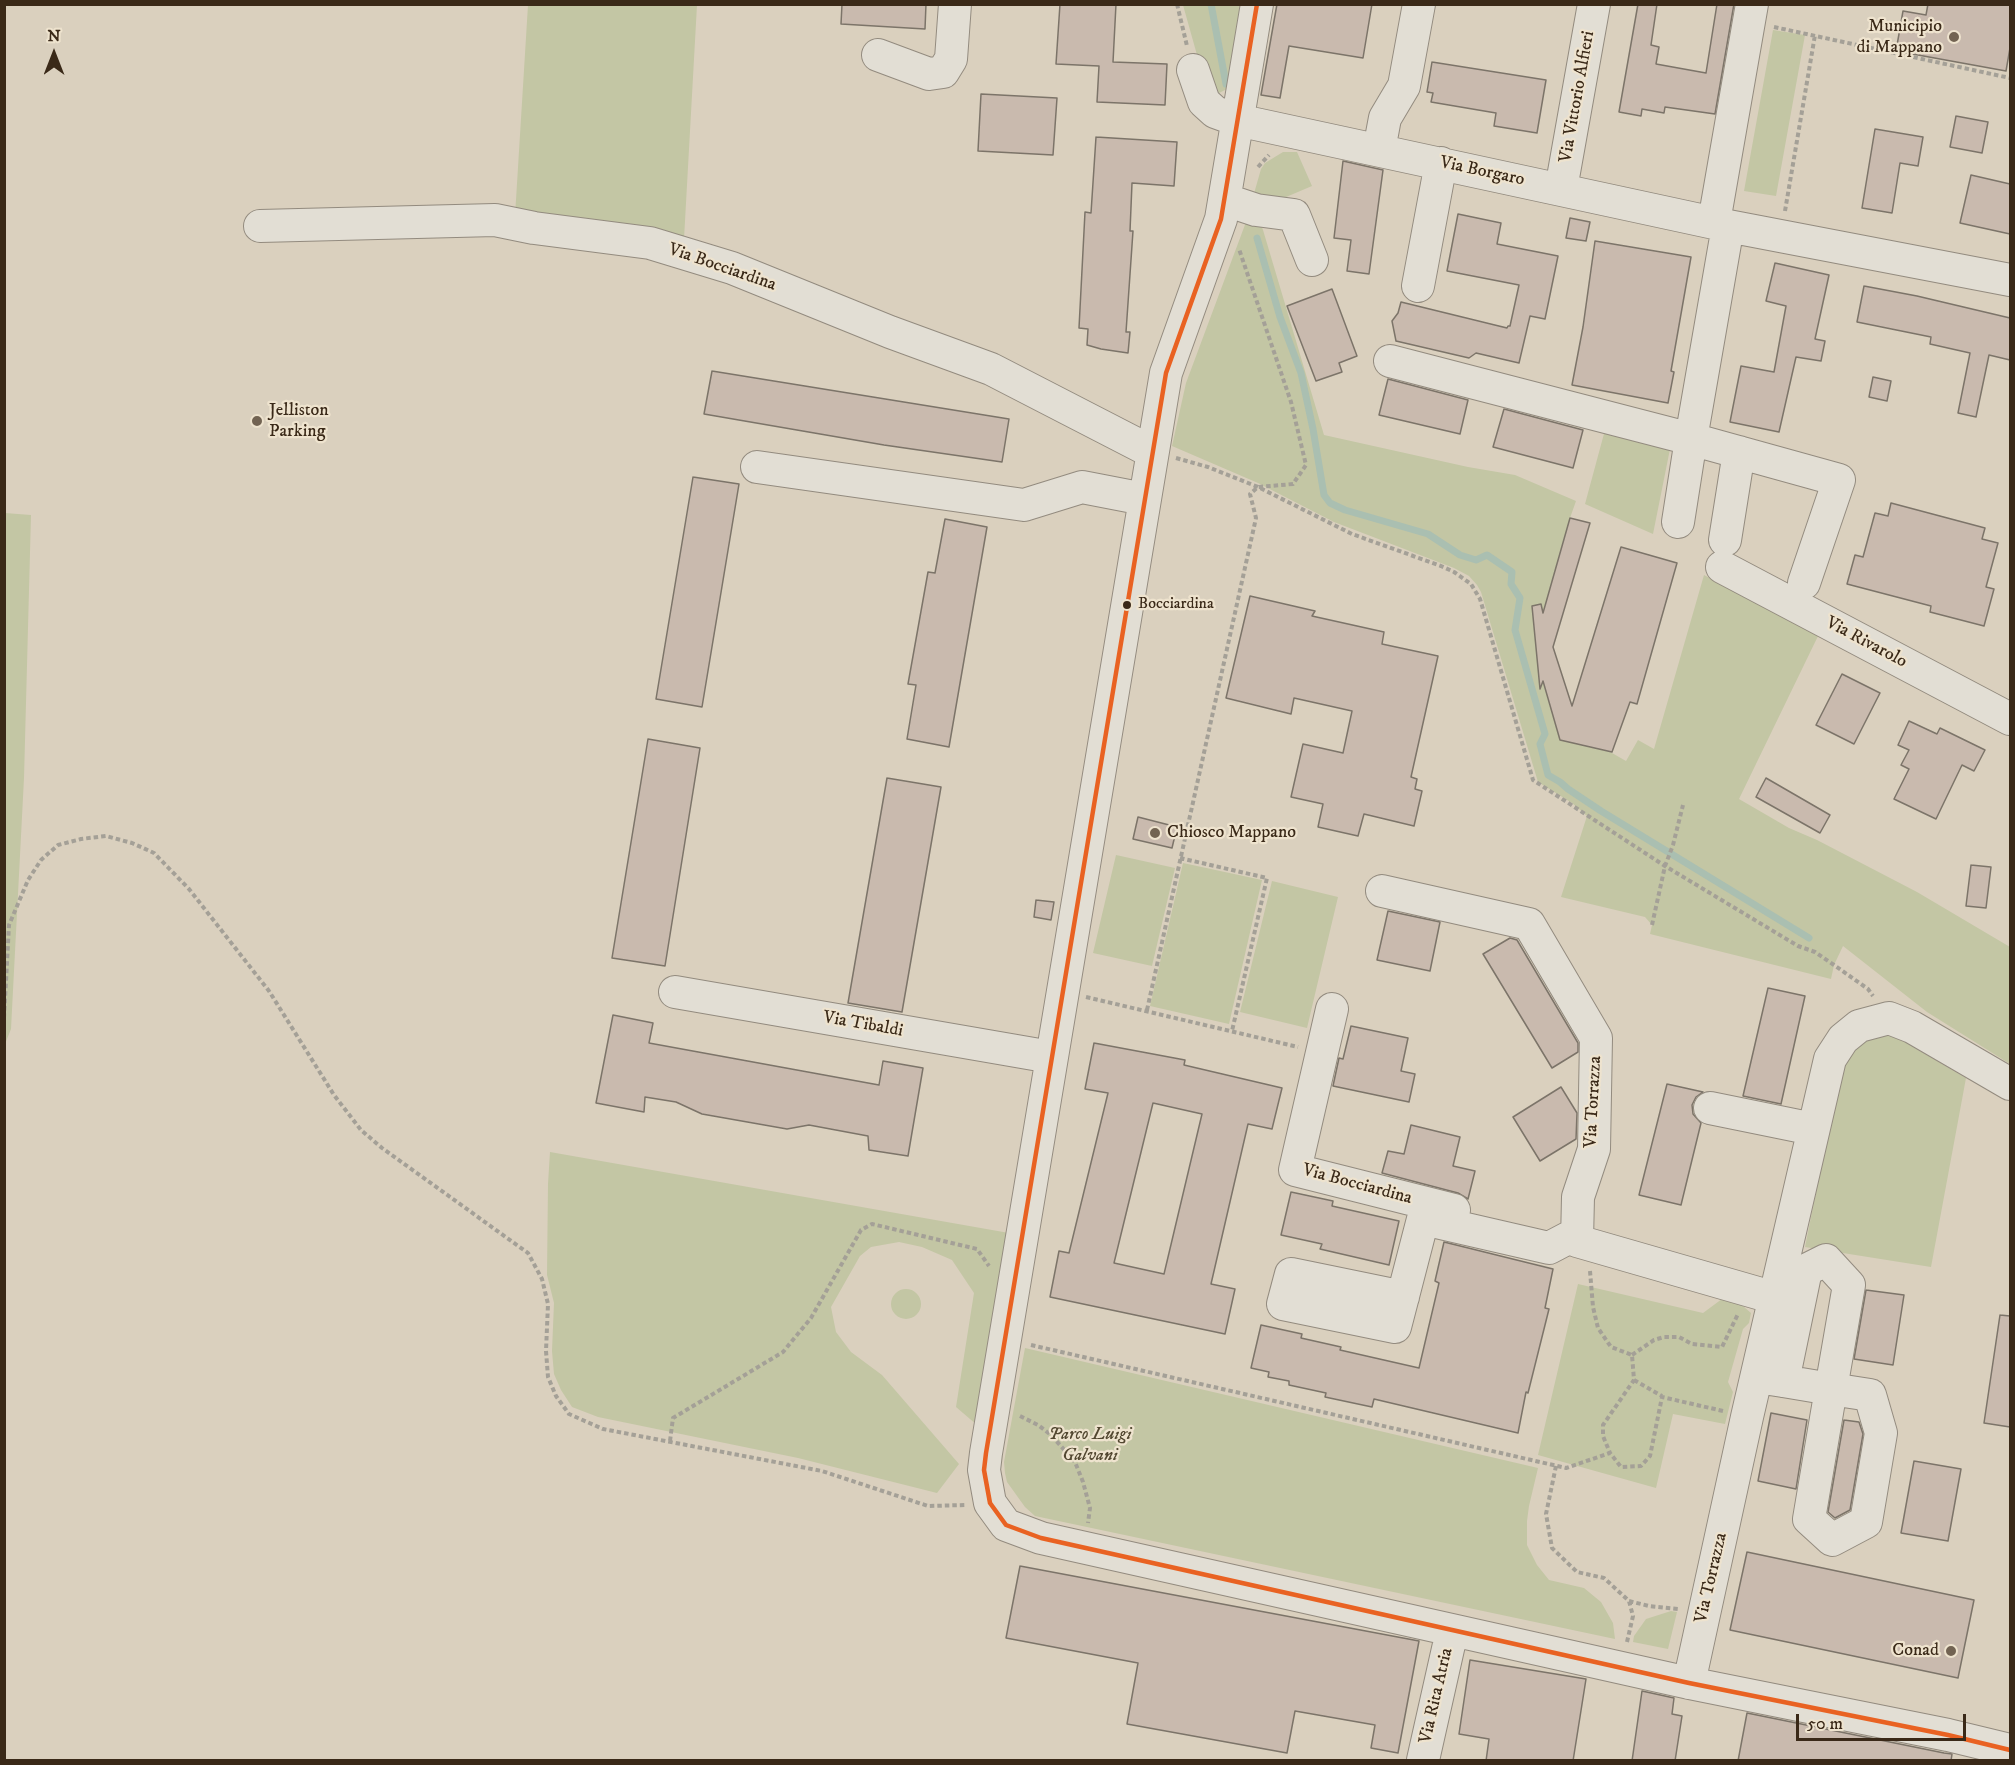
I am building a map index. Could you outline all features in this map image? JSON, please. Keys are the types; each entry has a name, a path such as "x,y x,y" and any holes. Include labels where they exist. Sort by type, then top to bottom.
{"street":[{"path":"879,55 929,74 943,72 951,59 955,4"},
{"path":"1257,4 1226,200 1166,373 993,1408 984,1470 990,1503 1006,1525 1041,1538 1689,1683 2010,1750"},
{"path":"1378,150 1385,118 1404,86 1419,4"},
{"name":"Via Vittorio Alfieri","path":"1561,189 1594,4"},
{"path":"1677,522 1721,224 1760,15"},
{"name":"Via Borgaro","path":"1193,70 1204,102 1215,112 1237,120 1721,224 2010,280"},
{"path":"1418,286 1441,163"},
{"path":"1226,200 1256,210 1294,215 1312,260"},
{"name":"Via Bocciardina","path":"260,226 495,219 534,228 650,243 732,268 890,332 991,369 1152,452"},
{"path":"1390,361 1839,480 1804,583"},
{"name":"Via Rivarolo","path":"1739,452 1724,554 2010,718"},
{"path":"757,467 1024,506 1082,487 1144,499"},
{"name":"Via Torrazza","path":"1382,891 1528,924 1596,1038 1594,1149 1578,1197 1578,1241"},
{"name":"Via Tibaldi","path":"675,992 1052,1057"},
{"name":"Via Bocciardina","path":"1332,1010 1295,1170 1578,1241"},
{"path":"1890,1018 1912,1027 2010,1084"},
{"name":"Via Torrazza","path":"1689,1683 1747,1416 1770,1379 1762,1294 1813,1130 1830,1059 1843,1038 1858,1026 1890,1018"},
{"path":"1710,1108 1813,1130"},
{"path":"1402,1297 1423,1219 1549,1248 1578,1241 1762,1294"},
{"path":"1826,1260 1849,1285 1831,1389 1770,1379 1806,1270 1826,1260"},
{"name":"Via Rita Atria","path":"1423,1761 1452,1631"}],"path":[{"path":"1177,4 1193,70"},
{"path":"1760,15 1815,35 2010,78"},
{"path":"1782,235 1815,35"},
{"path":"1146,1010 1256,518 1250,494 1258,487 1293,484 1306,465 1291,402 1236,238"},
{"path":"1152,452 1208,467 1258,487 1352,534 1441,566 1471,584 1480,599 1533,780 1665,866 1798,946 1815,952 1834,964 1868,989 1890,1018"},
{"path":"1652,925 1665,866 1683,805"},
{"path":"4,1018 9,925 28,880 41,860 58,845 81,838 106,836 132,843 154,853 189,890 269,991 334,1095 361,1130 382,1148 528,1253 542,1279 548,1304 546,1351 548,1377 556,1396 569,1414 603,1429 822,1471 928,1506 952,1507 990,1503"},
{"path":"1180,858 1268,878 1233,1031"},
{"path":"1062,993 1322,1051"},
{"path":"670,1441 673,1418 783,1352 812,1318 861,1230 872,1224 977,1249 992,1269 1001,1289 1012,1291"},
{"path":"1578,1241 1598,1328 1611,1347 1632,1355"},
{"path":"1632,1355 1654,1340 1664,1337 1679,1337 1692,1344 1722,1347 1762,1294"},
{"path":"1004,1339 1566,1468 1610,1453"},
{"path":"1632,1355 1634,1380 1603,1425 1603,1436 1610,1453 1622,1467 1641,1466 1650,1456 1662,1396"},
{"path":"1634,1380 1662,1396 1747,1416"},
{"path":"993,1408 1038,1425 1058,1442 1075,1462 1090,1508 1084,1548"},
{"path":"1556,1466 1546,1514 1552,1548 1577,1572 1604,1578 1629,1601 1704,1615"},
{"path":"1622,1668 1633,1616 1629,1601"}],"green space":[{"path":"528,5 697,5 684,239 515,216"},
{"path":"1183,5 1240,5 1227,89 1215,95 1206,87"},
{"path":"1773,30 1805,35 1776,196 1744,191"},
{"path":"1283,152 1297,152 1312,186 1279,200 1253,197 1265,163"},
{"path":"1246,222 1261,225 1263,230 1324,435 1468,467 1515,475 1576,501 1570,518 1537,661 1560,740 1605,749 1626,761 1638,740 1654,749 1704,575 1819,634 1739,799 1789,828 1917,892 2010,947 2010,1064 1927,1012 1843,946 1834,965 1831,979 1650,934 1652,925 1645,917 1561,897 1587,816 1572,803 1538,782 1477,585 1469,576 1454,568 1334,522 1258,483 1172,446 1186,383"},
{"path":"1605,430 1670,449 1653,534 1585,504"},
{"path":"5,513 31,515 24,778 11,1029 5,1044"},
{"path":"1116,855 1175,868 1152,966 1093,953"},
{"path":"1183,863 1262,880 1229,1024 1150,1006"},
{"path":"1272,881 1338,897 1307,1028 1240,1012"},
{"path":"1869,1035 1893,1035 1966,1078 1931,1267 1805,1247 1840,1072 1855,1047"},
{"path":"550,1152 1009,1233 977,1425 956,1407 974,1293 952,1260 922,1247 899,1242 871,1247 860,1256 831,1307 836,1332 851,1352 882,1375 959,1464 937,1493 798,1458 598,1417 572,1407 554,1374 552,1351 554,1303 547,1275"},
{"path":"1578,1284 1703,1313 1726,1296 1735,1299 1751,1313 1749,1323 1743,1329 1728,1382 1733,1392 1725,1424 1673,1414 1656,1488 1538,1455"},
{"path":"906,1289 917,1293 921,1304 917,1315 906,1319 895,1315 891,1304 895,1293"},
{"name":"Parco Luigi Galvani","path":"1025,1348 1538,1468 1529,1506 1527,1545 1537,1565 1549,1580 1584,1588 1601,1602 1613,1623 1615,1639 1035,1516 1025,1507 1007,1482 1004,1462"},
{"path":"1671,1611 1677,1612 1668,1649 1633,1642 1634,1636 1646,1619"}],"building":[{"path":"842,4 926,4 925,29 841,24"},
{"path":"1060,4 1116,4 1113,62 1167,64 1165,105 1097,102 1099,66 1056,64"},
{"path":"1277,4 1372,4 1363,58 1289,46 1280,98 1261,95"},
{"path":"1638,4 1657,4 1651,45 1659,47 1656,64 1706,73 1717,4 1734,4 1715,114 1665,107 1664,113 1642,109 1641,116 1619,112"},
{"name":"Municipio di Mappano","path":"1928,4 2010,4 2010,48 2006,71 1896,51 1903,11 1926,15"},
{"path":"1432,62 1546,80 1537,133 1494,126 1496,113 1431,102 1433,93 1427,92"},
{"path":"981,94 1057,98 1053,155 978,151"},
{"path":"1956,116 1988,122 1982,153 1950,147"},
{"path":"1875,129 1923,137 1918,166 1900,163 1892,213 1862,208"},
{"path":"1096,137 1177,142 1174,186 1132,183 1130,231 1133,231 1126,332 1130,332 1128,353 1087,345 1088,329 1079,328 1085,212 1091,213"},
{"path":"1343,161 1383,170 1369,274 1347,271 1351,240 1334,238"},
{"path":"1971,175 2010,184 2010,234 1960,223"},
{"path":"1458,214 1501,223 1497,244 1558,256 1545,319 1530,316 1519,363 1476,353 1469,358 1396,341 1392,321 1398,313 1401,302 1507,328 1510,326 1519,285 1447,271"},
{"path":"1570,218 1590,222 1586,241 1566,238"},
{"path":"1595,241 1691,257 1671,371 1674,372 1668,403 1572,385"},
{"path":"1775,263 1829,275 1815,339 1825,341 1821,361 1796,357 1779,432 1730,422 1741,366 1774,372 1786,306 1766,301"},
{"path":"1864,286 2010,318 2010,360 1989,355 1976,417 1958,413 1970,353 1930,344 1931,337 1857,322"},
{"path":"1332,289 1357,356 1339,363 1342,372 1316,381 1287,306"},
{"path":"712,371 1009,419 1002,462 884,445 704,414"},
{"path":"1873,377 1891,381 1887,401 1869,397"},
{"path":"1388,379 1468,400 1460,434 1379,415"},
{"path":"1504,409 1583,430 1573,468 1493,447"},
{"path":"693,477 739,484 702,707 656,699"},
{"path":"1891,503 1985,528 1982,539 1998,543 1986,587 1994,589 1984,626 1930,612 1931,606 1847,584 1855,555 1863,557 1875,513 1888,516"},
{"path":"1570,518 1590,523 1553,647 1572,706 1621,547 1677,563 1637,704 1630,702 1612,752 1560,740 1543,681 1540,689 1532,606 1541,604 1543,613"},
{"path":"945,519 987,527 949,747 907,739 916,685 908,684 928,572 935,573"},
{"path":"1250,596 1315,611 1312,616 1384,632 1382,644 1438,656 1411,777 1417,779 1415,789 1422,791 1414,826 1364,814 1358,836 1318,827 1323,804 1291,797 1303,744 1343,753 1352,711 1294,698 1291,714 1226,698"},
{"path":"1842,674 1880,693 1854,744 1816,725"},
{"path":"1909,721 1937,734 1940,728 1985,750 1974,771 1962,765 1936,819 1894,799 1909,769 1901,765 1909,750 1898,745"},
{"path":"648,739 700,748 665,966 612,958"},
{"path":"887,778 941,787 902,1012 848,1003"},
{"path":"1766,778 1830,815 1820,833 1756,797"},
{"name":"Chiosco Mappano","path":"1138,817 1177,827 1172,848 1133,839"},
{"path":"1971,865 1991,867 1986,908 1966,906"},
{"path":"1036,900 1054,902 1051,920 1034,917"},
{"path":"1388,911 1440,922 1430,971 1377,960"},
{"path":"1510,938 1517,940 1578,1043 1578,1052 1552,1068 1483,954"},
{"path":"1768,988 1805,996 1781,1104 1743,1096"},
{"path":"613,1015 653,1023 649,1043 879,1085 883,1061 923,1068 908,1156 869,1150 868,1136 809,1125 787,1129 702,1114 676,1102 645,1097 644,1112 596,1103"},
{"path":"1351,1026 1408,1038 1401,1071 1415,1074 1409,1102 1333,1086 1339,1058 1343,1059"},
{"path":"1094,1043 1185,1060 1184,1065 1282,1088 1272,1129 1248,1124 1211,1284 1235,1289 1225,1334 1050,1297 1059,1251 1069,1253 1108,1093 1085,1089","holes":["1153,1103 1202,1114 1164,1274 1114,1263"]},
{"path":"1667,1084 1703,1092 1696,1097 1692,1105 1693,1114 1701,1123 1681,1205 1639,1195"},
{"path":"1561,1087 1577,1113 1576,1139 1540,1161 1513,1117"},
{"path":"1411,1125 1460,1137 1453,1166 1475,1171 1468,1199 1458,1193 1382,1173 1388,1151 1404,1154"},
{"path":"1291,1192 1333,1201 1332,1206 1399,1221 1389,1265 1320,1249 1322,1244 1281,1235"},
{"path":"1444,1242 1553,1269 1545,1308 1549,1309 1528,1393 1526,1392 1518,1433 1374,1399 1372,1407 1325,1397 1326,1393 1289,1385 1289,1381 1268,1377 1269,1372 1251,1368 1261,1325 1302,1334 1301,1338 1341,1347 1340,1350 1419,1368 1439,1283 1435,1281"},
{"path":"1866,1290 1904,1295 1893,1365 1854,1359"},
{"path":"2000,1315 2010,1316 2010,1427 1984,1423"},
{"path":"1771,1413 1807,1420 1796,1489 1758,1481"},
{"path":"1844,1420 1859,1422 1863,1434 1850,1510 1835,1518 1828,1512"},
{"path":"1914,1461 1961,1469 1948,1541 1901,1533"},
{"path":"1747,1552 1974,1600 1958,1678 1730,1630"},
{"path":"1020,1566 1419,1641 1398,1753 1371,1748 1375,1725 1295,1711 1287,1753 1127,1724 1138,1663 1006,1638"},
{"path":"1470,1660 1586,1679 1573,1761 1486,1761 1489,1739 1459,1734"},
{"path":"1642,1691 1674,1698 1672,1714 1682,1716 1675,1761 1632,1761"},
{"path":"1747,1713 1952,1754 1951,1761 1738,1761"}],"waterway":[{"path":"1211,4 1226,84"},
{"path":"1257,238 1280,317 1301,373 1324,495 1330,503 1345,510 1428,534 1460,555 1476,560 1487,555 1512,572 1511,584 1520,598 1515,630 1545,734 1540,744 1548,775 1601,811 1809,938"}],"transit line":[{"path":"1257,4 1221,219 1166,373 986,1453 984,1470 990,1503 1006,1525 1041,1538 1689,1683 1948,1735 2010,1750"}],"place":[{"name":"Municipio di Mappano","path":"1954,37"},
{"name":"Jelliston Parking","path":"257,421"},
{"name":"Bocciardina","path":"1127,605"},
{"name":"Chiosco Mappano","path":"1155,833"},
{"name":"Conad","path":"1951,1651"}]}
